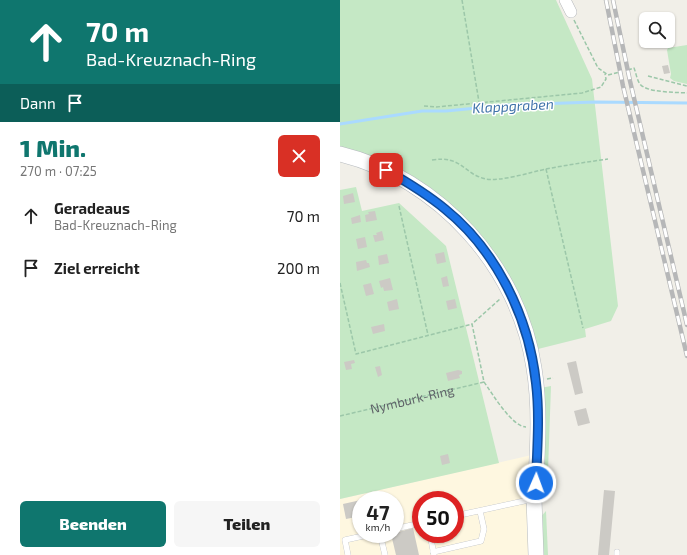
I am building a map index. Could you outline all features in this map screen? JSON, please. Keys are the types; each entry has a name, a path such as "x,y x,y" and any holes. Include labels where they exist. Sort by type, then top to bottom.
{"main road":[{"path":"340,154 386,170 412,185 445,209 466,229 486,254 510,291 527,337 536,384 538,427 534,499 536,555"}],"street":[{"path":"565,0 571,12"}],"lane":[{"path":"464,514 534,499"},
{"path":"432,543 434,553 480,541 484,529 480,511"},
{"path":"348,555 345,540 352,538"},
{"path":"382,543 385,555"}],"path":[{"path":"462,0 479,102"},
{"path":"571,12 598,68 608,75 620,72"},
{"path":"628,70 634,68 639,83 644,88 687,92"},
{"path":"424,106 436,107 582,93 601,87 606,79 605,74"},
{"path":"648,76 687,86"},
{"path":"432,160 443,158 453,161 474,174 486,179 500,178 577,163 608,160"},
{"path":"546,169 583,328"},
{"path":"399,206 428,335"},
{"path":"340,283 356,354 472,324 510,291"},
{"path":"472,324 484,382 513,420 522,427 538,427"},
{"name":"Nymburk-Ring","path":"340,416 484,382"}],"shaded area":[{"path":"536,454 536,555 340,555 340,499 352,496 352,543 404,543 404,491 375,491"}],"green space":[{"path":"340,0 556,0 592,79 618,306 611,321 585,329 586,337 534,350 466,225 340,151"},
{"path":"687,45 687,84 674,81 670,78 671,74 667,50 668,48"},
{"path":"356,187 362,211 399,203 446,246 499,463 375,491 352,491 352,496 340,499 340,190"},
{"path":"551,386 547,499 538,499 540,388"},
{"path":"546,511 548,555 539,555 538,520"}],"building":[{"path":"668,65 670,73 664,74 662,66"},
{"path":"353,193 355,202 344,204 343,196"},
{"path":"375,211 377,220 366,222 365,215 369,214 368,212"},
{"path":"360,215 361,222 352,224 351,218"},
{"path":"382,231 384,240 375,242 373,235 377,235 376,233"},
{"path":"365,237 367,247 358,249 356,239"},
{"path":"444,252 446,262 437,264 435,254"},
{"path":"387,254 389,263 379,265 378,256"},
{"path":"366,260 370,267 357,271 356,262"},
{"path":"447,276 449,286 443,287 441,278"},
{"path":"390,278 393,290 384,291 383,287 381,288 379,281"},
{"path":"371,283 374,294 366,296 363,285"},
{"path":"397,299 399,309 389,311 387,302"},
{"path":"455,299 457,308 448,310 446,301"},
{"path":"384,324 385,331 373,334 371,327"},
{"path":"354,360 355,363 351,364 352,369 346,370 344,362"},
{"path":"576,361 583,393 575,395 567,363"},
{"path":"380,366 382,375 378,377 375,367"},
{"path":"458,370 462,371 462,374 459,375 460,378 448,381 446,373"},
{"path":"586,408 590,423 578,426 574,411"},
{"path":"448,454 450,463 442,465 440,456"},
{"path":"604,490 615,491 609,555 598,555"},
{"path":"352,502 352,518 346,519 343,504"},
{"path":"412,528 412,543 416,543 419,555 396,555 393,543 404,543 404,530"}],"waterway":[{"name":"Klappgraben","path":"340,124 422,111 446,111 508,105 595,102 687,103"}],"railway":[{"path":"606,0 623,86 687,356"},
{"path":"613,0 630,81 687,325"}],"route":[{"path":"386,170 412,185 456,218 486,254 510,291 522,321 534,367 538,412 536,483"}]}
